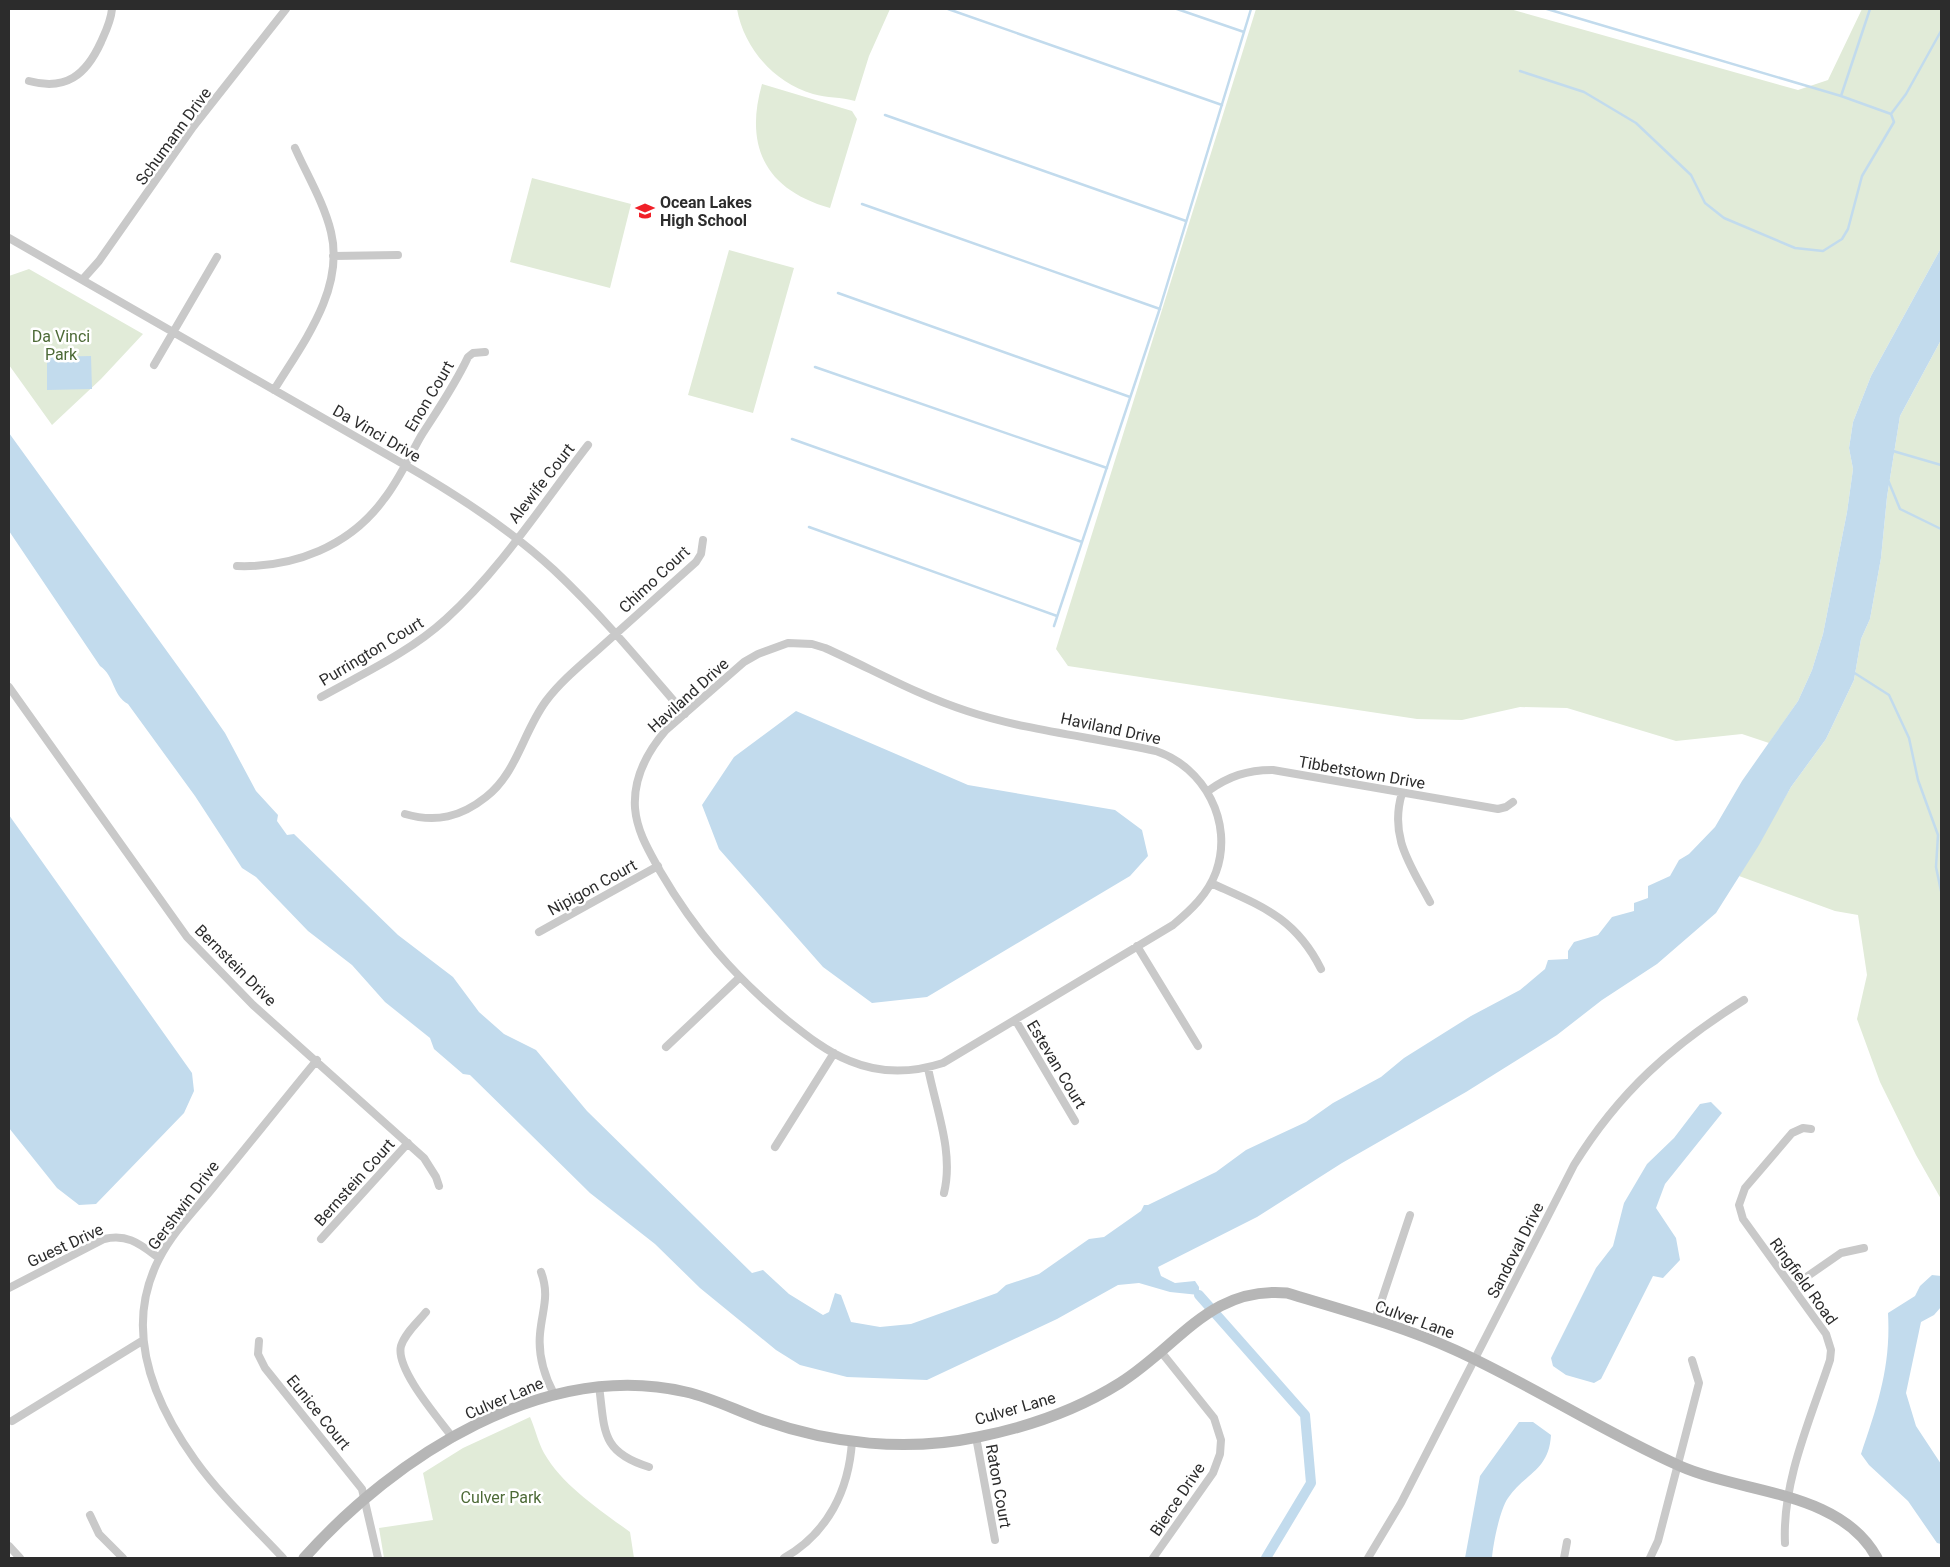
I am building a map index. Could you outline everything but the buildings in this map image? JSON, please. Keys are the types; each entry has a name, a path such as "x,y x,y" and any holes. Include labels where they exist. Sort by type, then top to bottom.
{"street":[{"path":"29,81 39,84 59,83 76,76 85,69 94,57 108,27 112,9"},
{"name":"Schumann Drive","path":"82,279 99,261 193,128 286,9"},
{"path":"274,390 323,305 329,288 333,256 332,233 328,220 295,148"},
{"name":"Da Vinci Drive","path":"9,238 405,465 468,504 516,538 553,569 615,634 685,714"},
{"path":"333,256 398,255"},
{"path":"154,365 217,257"},
{"name":"Enon Court","path":"237,566 258,567 293,561 316,553 348,535 380,505 468,357 473,353 485,352"},
{"name":"Alewife Court","path":"516,538 588,445"},
{"name":"Purrington Court","path":"321,697 402,651 439,625 479,584 516,538"},
{"name":"Chimo Court","path":"405,814 420,818 444,818 458,814 486,797 509,771 534,719 559,685 696,562 701,554 703,540"},
{"name":"Haviland Drive","path":"788,643 812,644 864,665 922,694 968,712 1002,721 1106,740 1167,754 1190,769 1208,791 1215,810 1220,846 1216,871 1211,883 1186,914 1138,946 952,1060 928,1068 902,1071 885,1070 851,1061 834,1053 797,1028 739,978 682,908 645,844 635,810 637,782 641,768 656,741 685,714 744,662 758,654 788,643"},
{"name":"Bernstein Drive","path":"9,687 187,938 253,1005 408,1143 430,1166 439,1186"},
{"name":"Tibbetstown Drive","path":"1208,791 1233,776 1257,770 1288,772 1498,808 1506,807 1513,802"},
{"path":"1402,793 1397,816 1400,841 1430,902"},
{"name":"Nipigon Court","path":"538,932 658,866"},
{"path":"1211,883 1258,905 1284,920 1304,940 1321,968"},
{"path":"1138,946 1198,1046"},
{"path":"666,1047 739,978"},
{"name":"Sandoval Drive","path":"1368,1558 1401,1503 1574,1165 1607,1116 1630,1089 1671,1050 1744,1000"},
{"name":"Estevan Court","path":"1016,1021 1075,1121"},
{"path":"775,1147 834,1053"},
{"name":"Gershwin Drive","path":"284,1558 214,1484 182,1441 153,1387 147,1369 142,1341 143,1308 146,1290 159,1258 169,1242 316,1060"},
{"path":"928,1068 946,1152 947,1173 944,1194"},
{"name":"Ringfield Road","path":"1785,1543 1784,1523 1787,1498 1830,1360 1831,1350 1826,1334 1743,1220 1739,1205 1745,1188 1792,1133 1803,1128 1811,1129"},
{"name":"Bernstein Court","path":"321,1239 408,1143"},
{"path":"1375,1320 1410,1215"},
{"name":"Guest Drive","path":"9,1288 104,1239 113,1237 133,1240 159,1258"},
{"path":"1792,1287 1841,1253 1864,1248"},
{"path":"541,1272 547,1287 539,1348 544,1373 554,1394"},
{"name":"Culver Lane","path":"304,1558 365,1499 399,1473 453,1438 498,1415 554,1394 599,1386 644,1384 689,1393 796,1430 852,1441 910,1444 976,1438 1039,1421 1069,1409 1118,1384 1162,1353 1207,1313 1219,1305 1237,1297 1258,1293 1287,1293 1375,1320 1474,1360 1678,1465 1722,1480 1816,1507 1849,1525 1868,1544 1876,1558"},
{"path":"426,1312 404,1338 400,1352 401,1360 453,1438"},
{"path":"12,1421 142,1341"},
{"name":"Eunice Court","path":"259,1341 258,1354 261,1361 356,1480 365,1499 378,1558"},
{"name":"Bierce Drive","path":"1153,1558 1213,1473 1220,1454 1221,1440 1214,1418 1162,1353"},
{"path":"1650,1558 1658,1541 1699,1383 1692,1360"},
{"path":"599,1386 606,1437 617,1452 631,1462 649,1468"},
{"name":"Raton Court","path":"976,1438 995,1540"},
{"path":"784,1558 805,1544 830,1517 844,1488 849,1469 852,1441"},
{"path":"90,1515 99,1534 123,1558"},
{"path":"1564,1558 1567,1542"},
{"path":"9,1546 20,1558"}],"green space":[{"path":"737,9 890,9 869,56 855,101 813,94 786,82 774,73 763,62 746,37"},
{"path":"1256,9 1510,9 1798,90 1828,80 1862,9 1941,9 1941,248 1871,376 1853,422 1849,448 1853,469 1847,512 1823,634 1812,670 1798,701 1769,743 1742,734 1676,741 1567,708 1520,707 1462,720 1417,719 1068,666 1056,649"},
{"path":"762,84 852,111 857,119 830,208 808,200 790,190 765,163 759,146 756,127 757,107"},
{"path":"532,178 631,204 610,288 510,262"},
{"path":"729,250 794,268 753,413 688,395"},
{"name":"Da Vinci Park","path":"29,269 143,334 101,379 52,425 9,365 9,276"},
{"path":"1941,340 1941,1199 1916,1155 1880,1082 1857,1019 1867,975 1858,915 1835,911 1739,876 1791,787 1826,739 1854,680 1861,639 1870,619 1881,558 1887,497 1900,416"},
{"name":"Culver Park","path":"530,1417 544,1453 561,1476 583,1497 630,1532 634,1558 384,1558 379,1528 433,1520 423,1473 463,1448"}],"water":[{"path":"1941,248 1941,340 1900,416 1887,497 1881,558 1870,619 1861,639 1854,680 1826,739 1791,787 1759,845 1716,913 1657,964 1602,1000 1557,1035 1466,1092 1342,1163 1257,1217 1158,1267 1161,1276 1175,1283 1195,1281 1199,1287 1199,1295 1170,1292 1139,1283 1118,1285 1057,1319 927,1380 847,1377 800,1365 776,1350 700,1288 655,1244 590,1193 470,1075 463,1074 434,1049 430,1038 385,1002 352,965 308,931 256,877 242,868 195,796 128,704 119,696 105,670 100,666 9,531 9,433 225,733 256,791 278,815 277,821 287,835 294,834 398,935 453,977 479,1012 504,1034 536,1050 587,1111 752,1273 763,1270 789,1294 823,1315 829,1312 835,1293 841,1295 851,1322 880,1327 911,1324 997,1293 1006,1285 1039,1274 1089,1239 1104,1237 1141,1211 1144,1205 1148,1205 1216,1172 1246,1150 1306,1122 1333,1103 1381,1077 1404,1058 1471,1016 1520,990 1545,969 1548,960 1568,959 1568,951 1574,942 1598,935 1612,917 1634,911 1634,903 1648,898 1648,886 1670,876 1679,860 1689,854 1715,827 1742,781 1798,701 1812,670 1823,634 1847,512 1853,469 1849,448 1853,422 1871,376"},
{"path":"91,356 92,389 47,390 47,357"},
{"path":"796,711 968,785 1115,810 1142,830 1148,856 1130,876 927,997 872,1003 823,967 719,849 702,805 734,757"},
{"path":"9,815 192,1073 194,1091 184,1113 96,1204 79,1205 57,1188 9,1128"},
{"path":"1711,1102 1722,1113 1665,1184 1656,1208 1676,1238 1680,1260 1663,1278 1653,1276 1601,1379 1594,1383 1566,1375 1553,1366 1551,1358 1596,1268 1613,1246 1624,1203 1647,1164 1674,1138 1700,1104"},
{"path":"1932,1275 1941,1276 1941,1307 1934,1315 1921,1322 1906,1393 1916,1426 1941,1464 1941,1544 1937,1543 1908,1501 1869,1465 1861,1454 1882,1385 1887,1350 1888,1313 1915,1296 1920,1286"},
{"path":"1519,1422 1533,1422 1551,1435 1546,1457 1505,1503 1497,1527 1492,1558 1465,1558 1480,1476"}],"waterway":[{"path":"948,9 1222,105"},
{"path":"1177,9 1244,32"},
{"path":"1054,626 1159,311 1251,9"},
{"path":"1520,71 1584,92 1636,123 1691,175 1705,203 1724,218 1795,248 1823,251 1842,239 1848,229 1862,176 1894,122 1891,114 1841,96 1547,9"},
{"path":"1841,96 1870,9"},
{"path":"1891,114 1906,94 1941,31"},
{"path":"885,115 1186,221"},
{"path":"862,204 1160,309"},
{"path":"838,293 1130,397"},
{"path":"815,367 1107,468"},
{"path":"792,439 1082,542"},
{"path":"1893,451 1941,465"},
{"path":"1888,480 1900,509 1941,529"},
{"path":"809,527 1057,616"},
{"path":"1853,672 1889,695 1909,738 1918,780 1938,835 1936,867 1941,891"},
{"path":"1199,1295 1305,1415 1311,1483 1266,1558"}],"place":[{"name":"Ocean Lakes High School","path":"645,211"}]}
